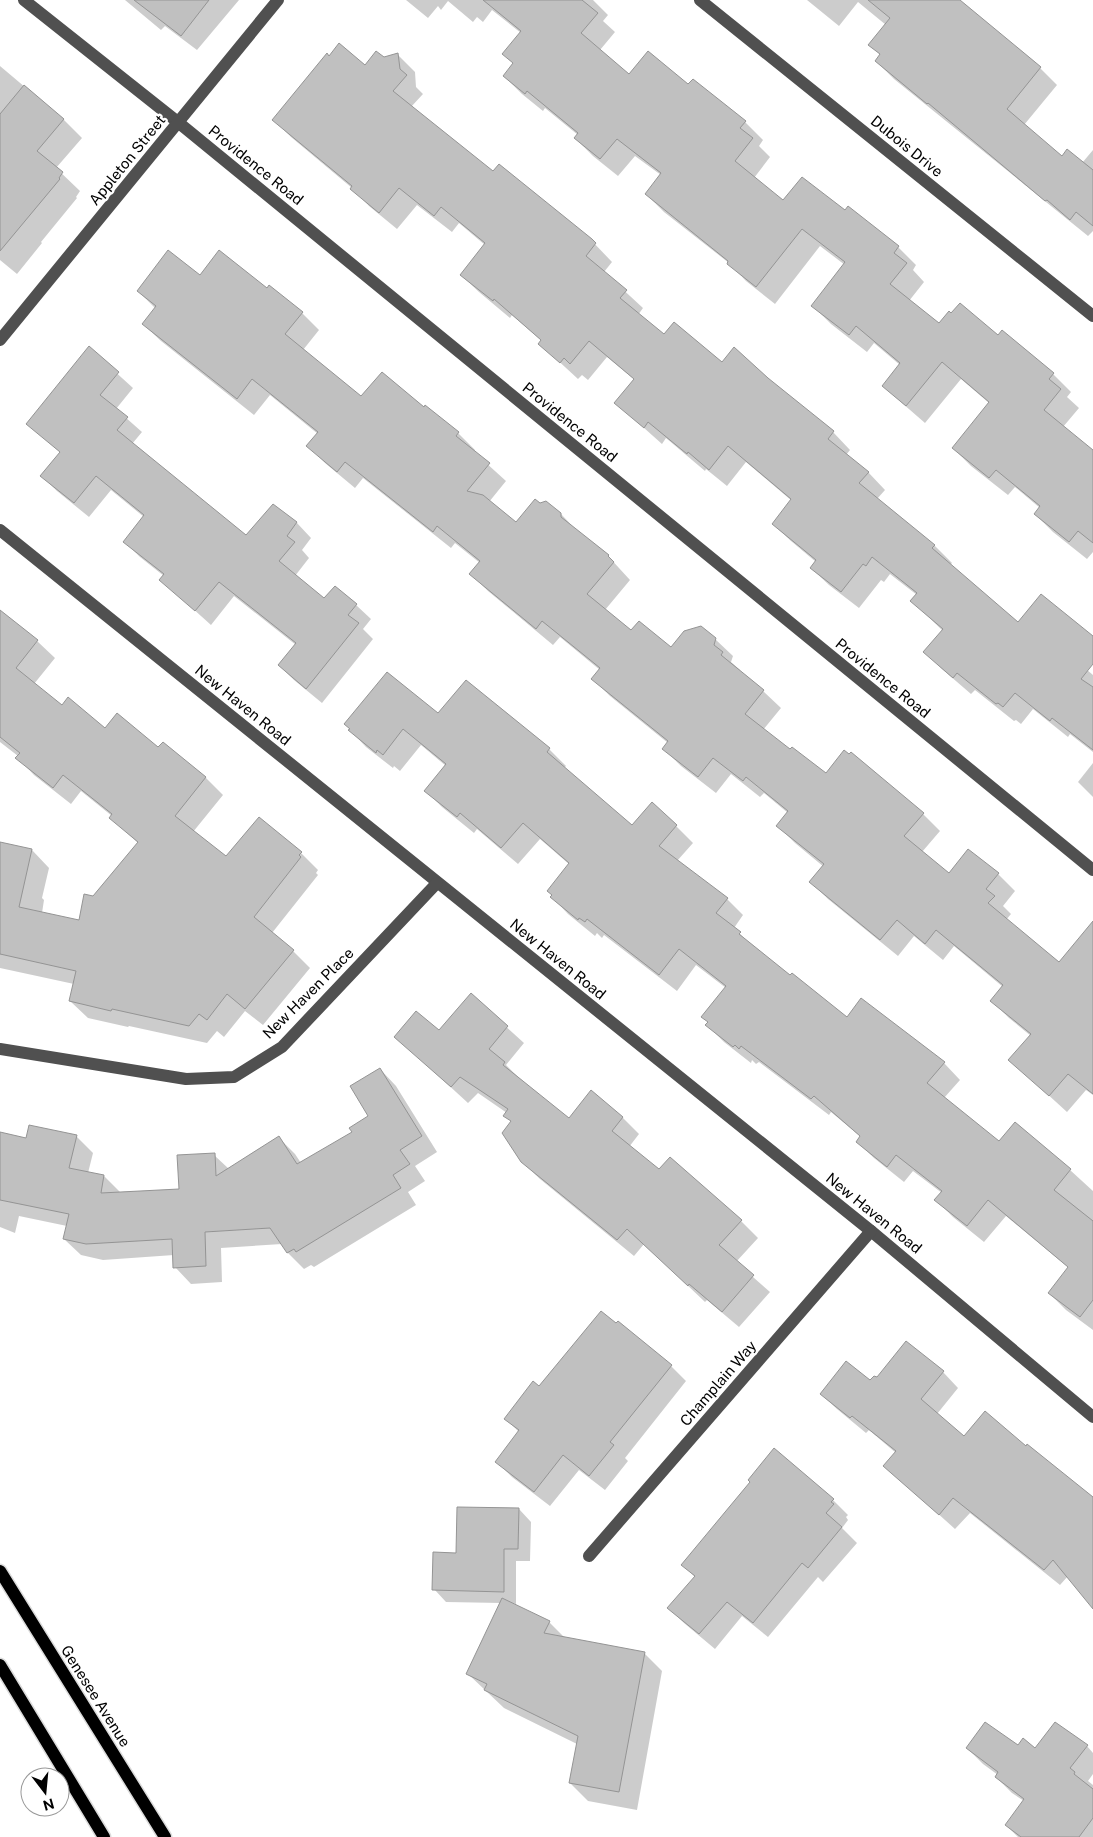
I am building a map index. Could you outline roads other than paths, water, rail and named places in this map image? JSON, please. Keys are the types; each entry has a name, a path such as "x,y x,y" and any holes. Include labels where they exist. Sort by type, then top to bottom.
{"main road":[{"name":"Genesee Avenue","path":"0,1571 165,1837"},
{"path":"0,1665 104,1837"}],"street":[{"name":"Providence Road","path":"24,0 179,123 1093,870"},
{"name":"Appleton Street","path":"0,340 278,0"},
{"name":"Dubois Drive","path":"700,0 1093,316"},
{"name":"New Haven Road","path":"0,530 871,1231 1093,1417"},
{"name":"New Haven Place","path":"0,1049 186,1079 234,1077 282,1047 437,883"},
{"name":"Champlain Way","path":"590,1556 871,1231"}]}
